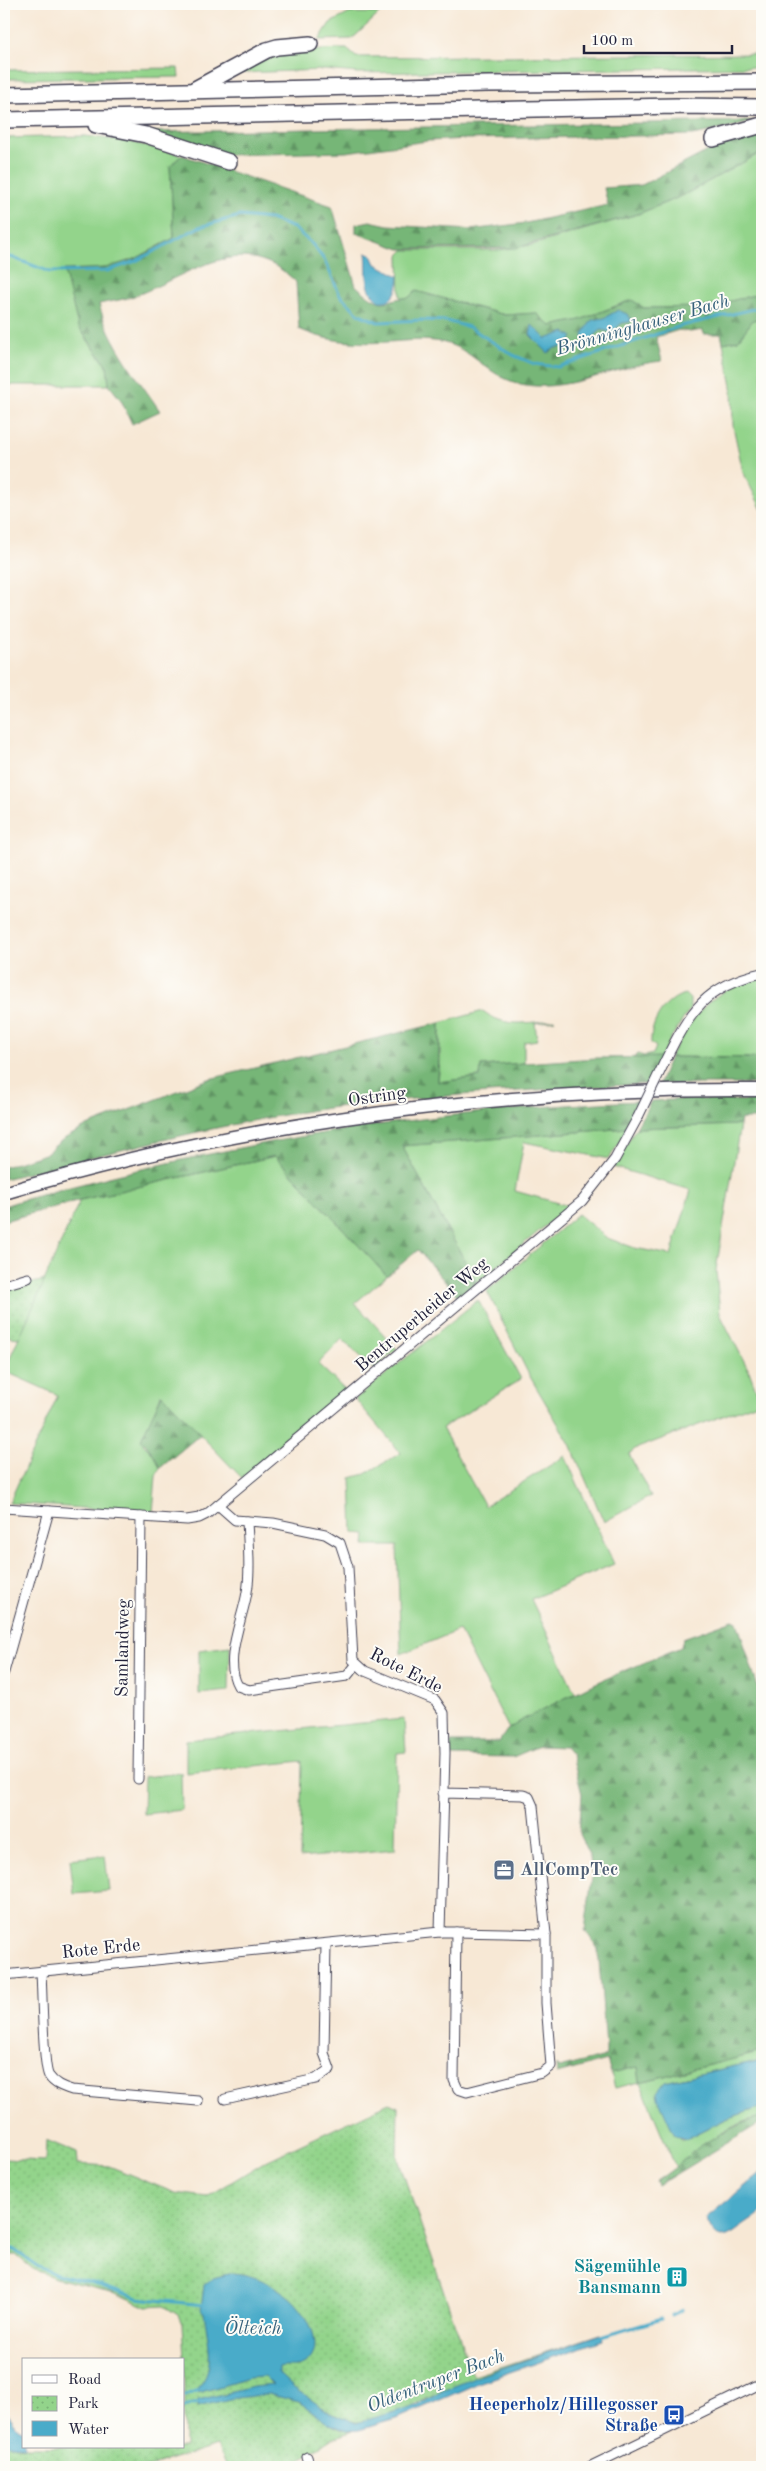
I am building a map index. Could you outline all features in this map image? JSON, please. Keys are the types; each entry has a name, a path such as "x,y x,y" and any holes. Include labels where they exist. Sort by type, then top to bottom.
{"highway":[{"path":"191,91 267,50 276,47 310,44"},
{"path":"4,95 497,84 762,82"},
{"path":"4,120 676,106 762,107"},
{"path":"65,119 146,135 229,162"},
{"path":"713,139 762,125"}],"main road":[{"name":"Ostring","path":"4,1192 116,1162 254,1132 370,1115 597,1093 678,1090 762,1090"}],"street":[{"name":"Bentruperheider Weg","path":"4,1508 193,1520 218,1505 582,1201 614,1159 638,1117 680,1031 703,1001 722,986 740,978 762,973"},
{"path":"4,1284 28,1278"},
{"name":"Rote Erde","path":"218,1505 230,1517 273,1523 325,1534 340,1543 348,1567 351,1652 356,1665 365,1671 435,1700 440,1705 445,1720 440,1932"},
{"path":"4,1672 49,1511"},
{"name":"Samlandweg","path":"138,1779 141,1517"},
{"path":"248,1521 248,1590 235,1638 233,1674 238,1686 249,1690 347,1676 356,1665"},
{"path":"443,1793 523,1795 529,1797 533,1806 546,1934 546,2003 551,2066 542,2072 466,2092 458,2089 454,2080 456,1932"},
{"name":"Rote Erde","path":"4,1974 440,1932 546,1934"},
{"path":"225,2099 316,2079 330,2069 324,2053 326,1944"},
{"path":"41,1971 45,2025 44,2066 48,2076 56,2083 72,2090 198,2101"},
{"path":"589,2467 762,2383"},
{"path":"307,2457 310,2467"}],"green space":[{"path":"350,13 380,13 352,39 319,40 330,23"},
{"path":"347,49 356,57 762,54 762,67 357,73 325,70 239,73 270,55 284,52"},
{"path":"178,68 179,77 4,79 4,70"},
{"path":"754,121 730,128 692,135 465,139 428,141 346,152 225,155 148,132"},
{"path":"762,131 762,152 682,196 638,214 516,248 400,249 356,233 356,224 370,221 388,225 470,230 526,223 608,205 604,188 642,185 710,150"},
{"path":"85,136 127,141 182,155 170,166 174,238 135,259 106,268 64,271 86,338 107,366 109,385 4,385 4,175 6,175 4,138"},
{"path":"762,152 762,267 758,268 754,279 762,288 762,293 707,307 644,308 631,300 580,320 550,326 536,313 505,315 416,291 408,298 400,297 399,255 404,250 499,250 532,245 638,214 682,196"},
{"path":"182,155 332,206 356,286 380,302 408,298 416,291 505,315 536,313 551,326 580,320 632,300 644,308 707,307 762,293 762,318 753,320 738,340 723,343 721,334 704,334 703,330 690,332 679,330 656,337 662,361 646,363 568,383 536,386 508,380 457,347 438,341 354,342 320,337 299,329 296,282 276,266 256,259 237,257 197,268 132,297 99,304 117,346 160,411 132,424 121,400 109,385 107,366 78,326 64,270 106,268 135,259 174,238 170,166"},
{"path":"762,318 762,510 743,472 733,426 732,386 723,343 738,340 753,320"},
{"path":"762,978 762,1058 670,1057 696,1015 706,1005 730,988"},
{"path":"685,994 690,999 690,1009 672,1036 662,1057 635,1059 637,1054 644,1056 653,1054 656,1047 651,1043 651,1035 656,1020 665,1006"},
{"path":"483,1011 500,1020 517,1023 555,1020 535,1023 537,1040 524,1042 524,1063 481,1066 480,1077 438,1082 440,1023"},
{"path":"440,1023 438,1082 480,1077 481,1066 596,1058 662,1057 647,1084 426,1098 308,1111 220,1127 4,1179 4,1167 45,1154 62,1140 87,1126 209,1079"},
{"path":"670,1057 762,1058 762,1084 659,1084"},
{"path":"694,1099 762,1101 762,1119 741,1119 740,1125 636,1128 651,1101"},
{"path":"639,1101 628,1128 402,1146 477,1283 459,1298 418,1250 387,1276 275,1156 80,1200 4,1221 4,1206 19,1201 95,1180 249,1146 404,1121 482,1112"},
{"path":"740,1125 716,1270 720,1314 749,1371 759,1398 757,1403 635,1449 629,1454 651,1496 604,1522 570,1444 529,1375 487,1291 578,1214 607,1238 635,1248 671,1255 691,1190 613,1167 636,1128"},
{"path":"628,1128 609,1159 524,1142 515,1191 569,1206 477,1283 402,1146"},
{"path":"275,1156 387,1276 355,1303 397,1349 374,1369 342,1339 318,1364 347,1392 242,1478 161,1394 143,1444 154,1455 160,1468 156,1476 153,1513 9,1503 58,1395 4,1371 80,1200"},
{"path":"45,1280 19,1338 4,1336 4,1290"},
{"path":"478,1300 521,1379 442,1428 485,1506 565,1456 614,1564 531,1599 575,1693 524,1719 509,1729 459,1630 401,1654 397,1546 365,1546 366,1534 353,1533 351,1478 365,1474 401,1453 355,1399"},
{"path":"162,1394 201,1434 160,1468 154,1455 141,1439"},
{"path":"733,1620 737,1622 762,1700 762,2052 640,2082 638,2067 611,2073 607,2060 557,2074 556,2065 559,2068 606,2056 598,1949 585,1930 592,1877 590,1857 579,1834 582,1794 572,1755 565,1747 539,1746 513,1757 450,1756 451,1742 499,1742 507,1730 524,1719 589,1686 681,1647 683,1638"},
{"path":"230,1646 229,1691 199,1694 199,1650"},
{"path":"404,1719 406,1752 397,1753 395,1849 300,1858 302,1761 186,1773 186,1740"},
{"path":"181,1773 182,1810 143,1814 144,1777"},
{"path":"105,1855 109,1891 74,1894 70,1859"},
{"path":"762,2052 762,2060 665,2082 680,2139 686,2139 726,2119 762,2107 762,2118 740,2124 728,2130 693,2153 676,2168 640,2082"},
{"path":"638,2066 640,2082 615,2088 611,2073"},
{"path":"389,2103 398,2107 397,2156 473,2376 601,2334 442,2391 386,2416 363,2422 355,2422 338,2417 294,2388 270,2394 297,2401 332,2425 353,2431 332,2439 288,2467 226,2467 217,2446 149,2467 4,2467 4,2444 22,2448 185,2448 185,2358 182,2324 178,2315 164,2306 147,2307 111,2291 55,2278 33,2269 16,2255 4,2255 4,2159 45,2161 46,2140 77,2153 78,2164 109,2166 175,2193 207,2197 264,2162"},
{"path":"757,2118 762,2118 762,2122 658,2185 656,2181 696,2149 731,2129"}],"water":[{"path":"366,253 372,255 376,264 399,276 395,294 389,300 379,301 370,291 367,279"},
{"path":"618,310 627,314 631,319 630,322 622,323 612,332 601,330 590,340 584,339 583,334 592,320 604,318"},
{"path":"532,325 546,339 565,332 573,337 567,346 555,348 548,353 530,335"},
{"path":"762,2060 762,2107 726,2119 686,2139 675,2136 658,2098 657,2092 665,2082"},
{"path":"762,2172 762,2212 728,2236 719,2236 712,2231 706,2218"},
{"name":"Ölteich","path":"232,2273 247,2275 268,2283 288,2296 301,2309 312,2328 315,2348 312,2357 301,2366 279,2368 279,2374 294,2388 326,2410 356,2423 419,2405 442,2391 479,2376 601,2334 603,2340 481,2382 399,2418 359,2430 347,2431 330,2424 299,2402 268,2394 230,2399 198,2407 198,2400 253,2387 273,2385 265,2377 249,2378 198,2393 198,2387 204,2380 209,2362 207,2332 204,2313 201,2309 204,2285 213,2278"},
{"path":"4,2409 18,2428 22,2430 22,2446 4,2444"}],"waterway":[{"name":"Brönninghauser Bach","path":"4,257 11,257 50,272 107,271 136,261 199,227 240,216 270,219 294,228 313,245 325,261 340,295 359,314 378,322 446,321 469,327 513,355 535,364 558,367 681,326 762,307"},
{"name":"Oldentruper Bach","path":"4,2249 13,2249 37,2266 57,2275 102,2285 137,2298 204,2305"},
{"name":"Oldentruper Bach","path":"671,2315 682,2310"},
{"name":"Oldentruper Bach","path":"598,2338 661,2319"},
{"path":"185,2396 198,2390"},
{"path":"185,2407 201,2402"}],"place":[{"name":"AllCompTec","path":"504,1870"},
{"name":"Sägemühle Bansmann","path":"677,2277"},
{"name":"Heeperholz/Hillegosser Straße","path":"674,2415"}]}
